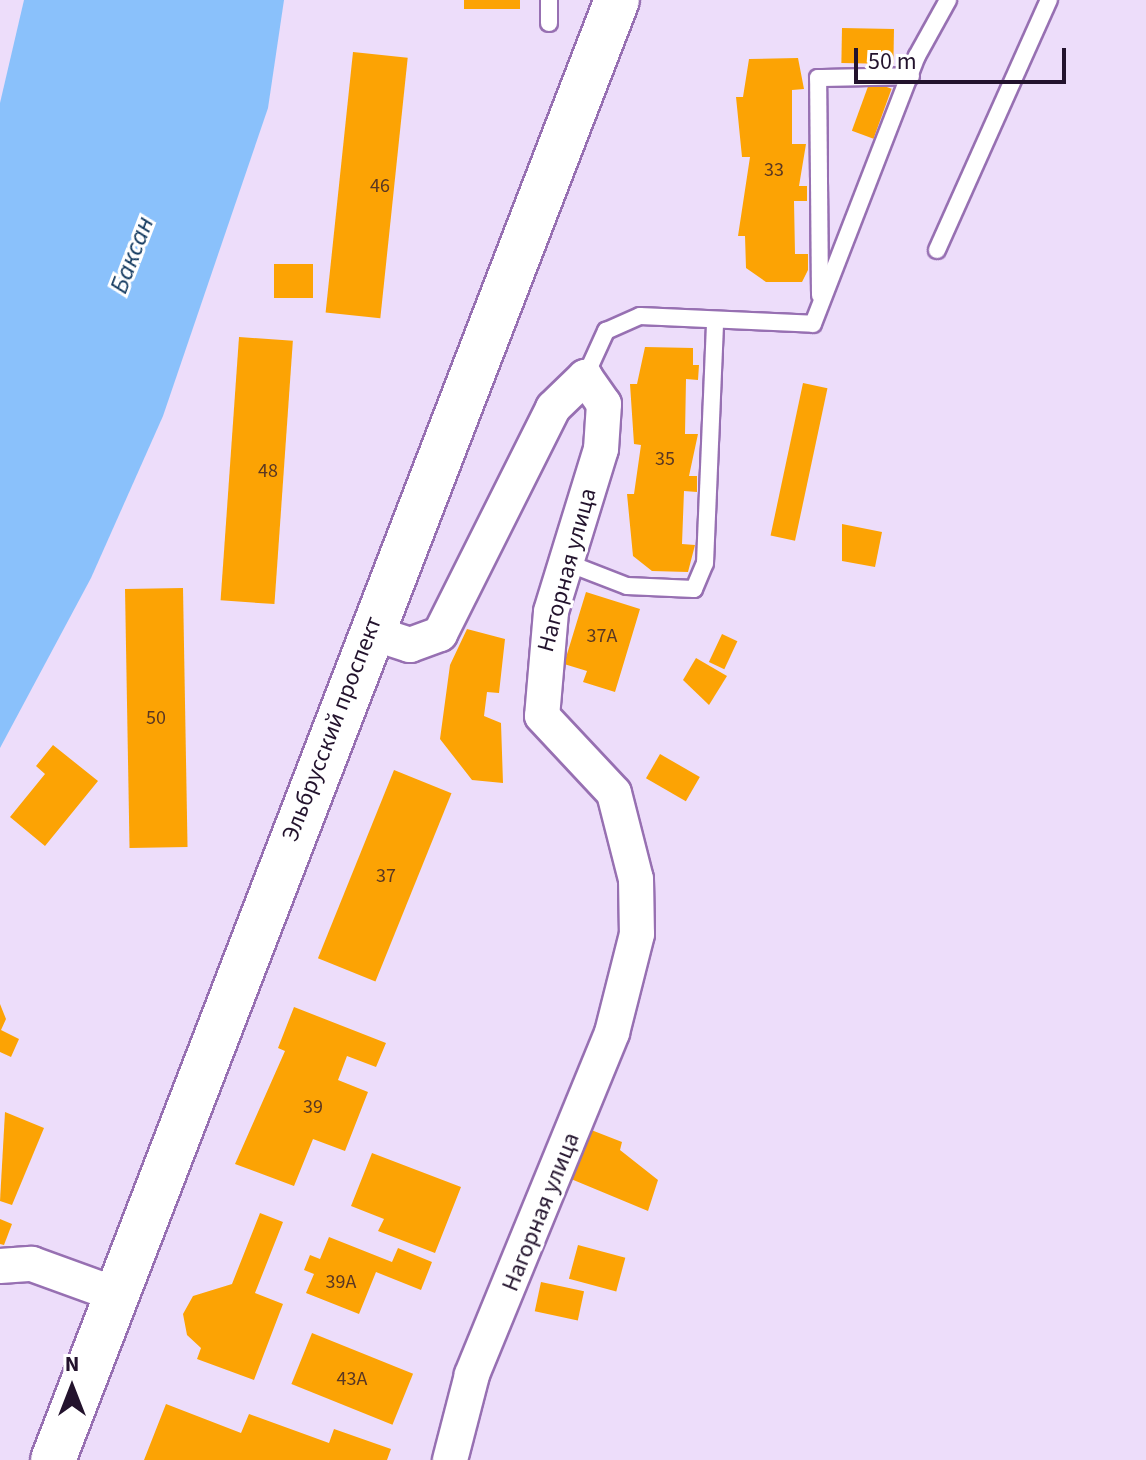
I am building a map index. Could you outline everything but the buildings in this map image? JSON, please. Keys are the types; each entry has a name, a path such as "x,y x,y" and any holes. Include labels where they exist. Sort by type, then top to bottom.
{"main road":[{"name":"Эльбрусский проспект","path":"53,1460 370,632 617,0"}],"street":[{"path":"370,632 410,645 440,634 553,408 585,377"},
{"name":"Нагорная улица","path":"450,1460 472,1375 612,1033 637,934 636,879 614,793 542,716 541,667 565,562 601,449 604,404 585,377"},
{"path":"0,1266 32,1264 115,1294"}],"lane":[{"path":"549,0 549,23"},
{"path":"936,0 937,20"},
{"path":"585,377 606,331 640,316 715,325 813,324 911,76 948,0"},
{"path":"937,250 1049,0"},
{"path":"820,306 818,78 911,76"},
{"path":"565,562 627,586 694,589 705,563 715,325"}],"water":[{"name":"Баксан","path":"24,0 284,0 268,108 163,416 91,578 0,748 0,103"}]}
